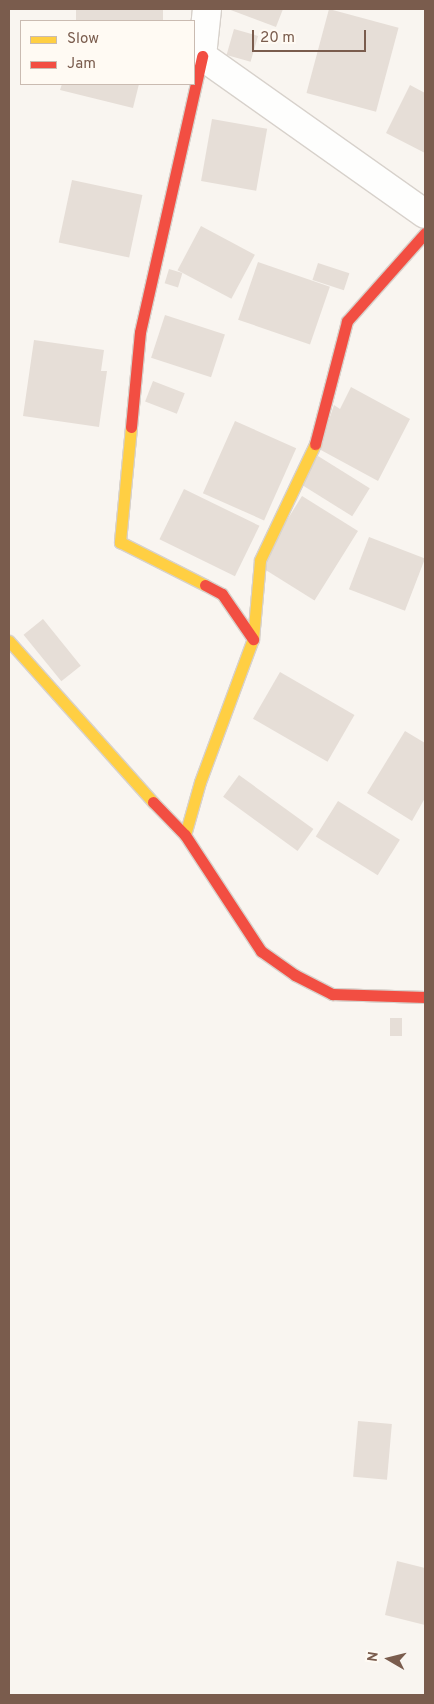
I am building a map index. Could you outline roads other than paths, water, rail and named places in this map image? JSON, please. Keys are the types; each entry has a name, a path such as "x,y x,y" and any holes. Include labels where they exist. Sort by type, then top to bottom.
{"street":[{"path":"207,9 202,56 140,332 120,542 222,594 253,639"},
{"path":"202,56 425,214"},
{"path":"185,835 200,782 253,639 260,560 314,446 348,321 425,233"},
{"path":"9,640 120,768 185,835 262,951 295,974 332,994 425,996"}]}
